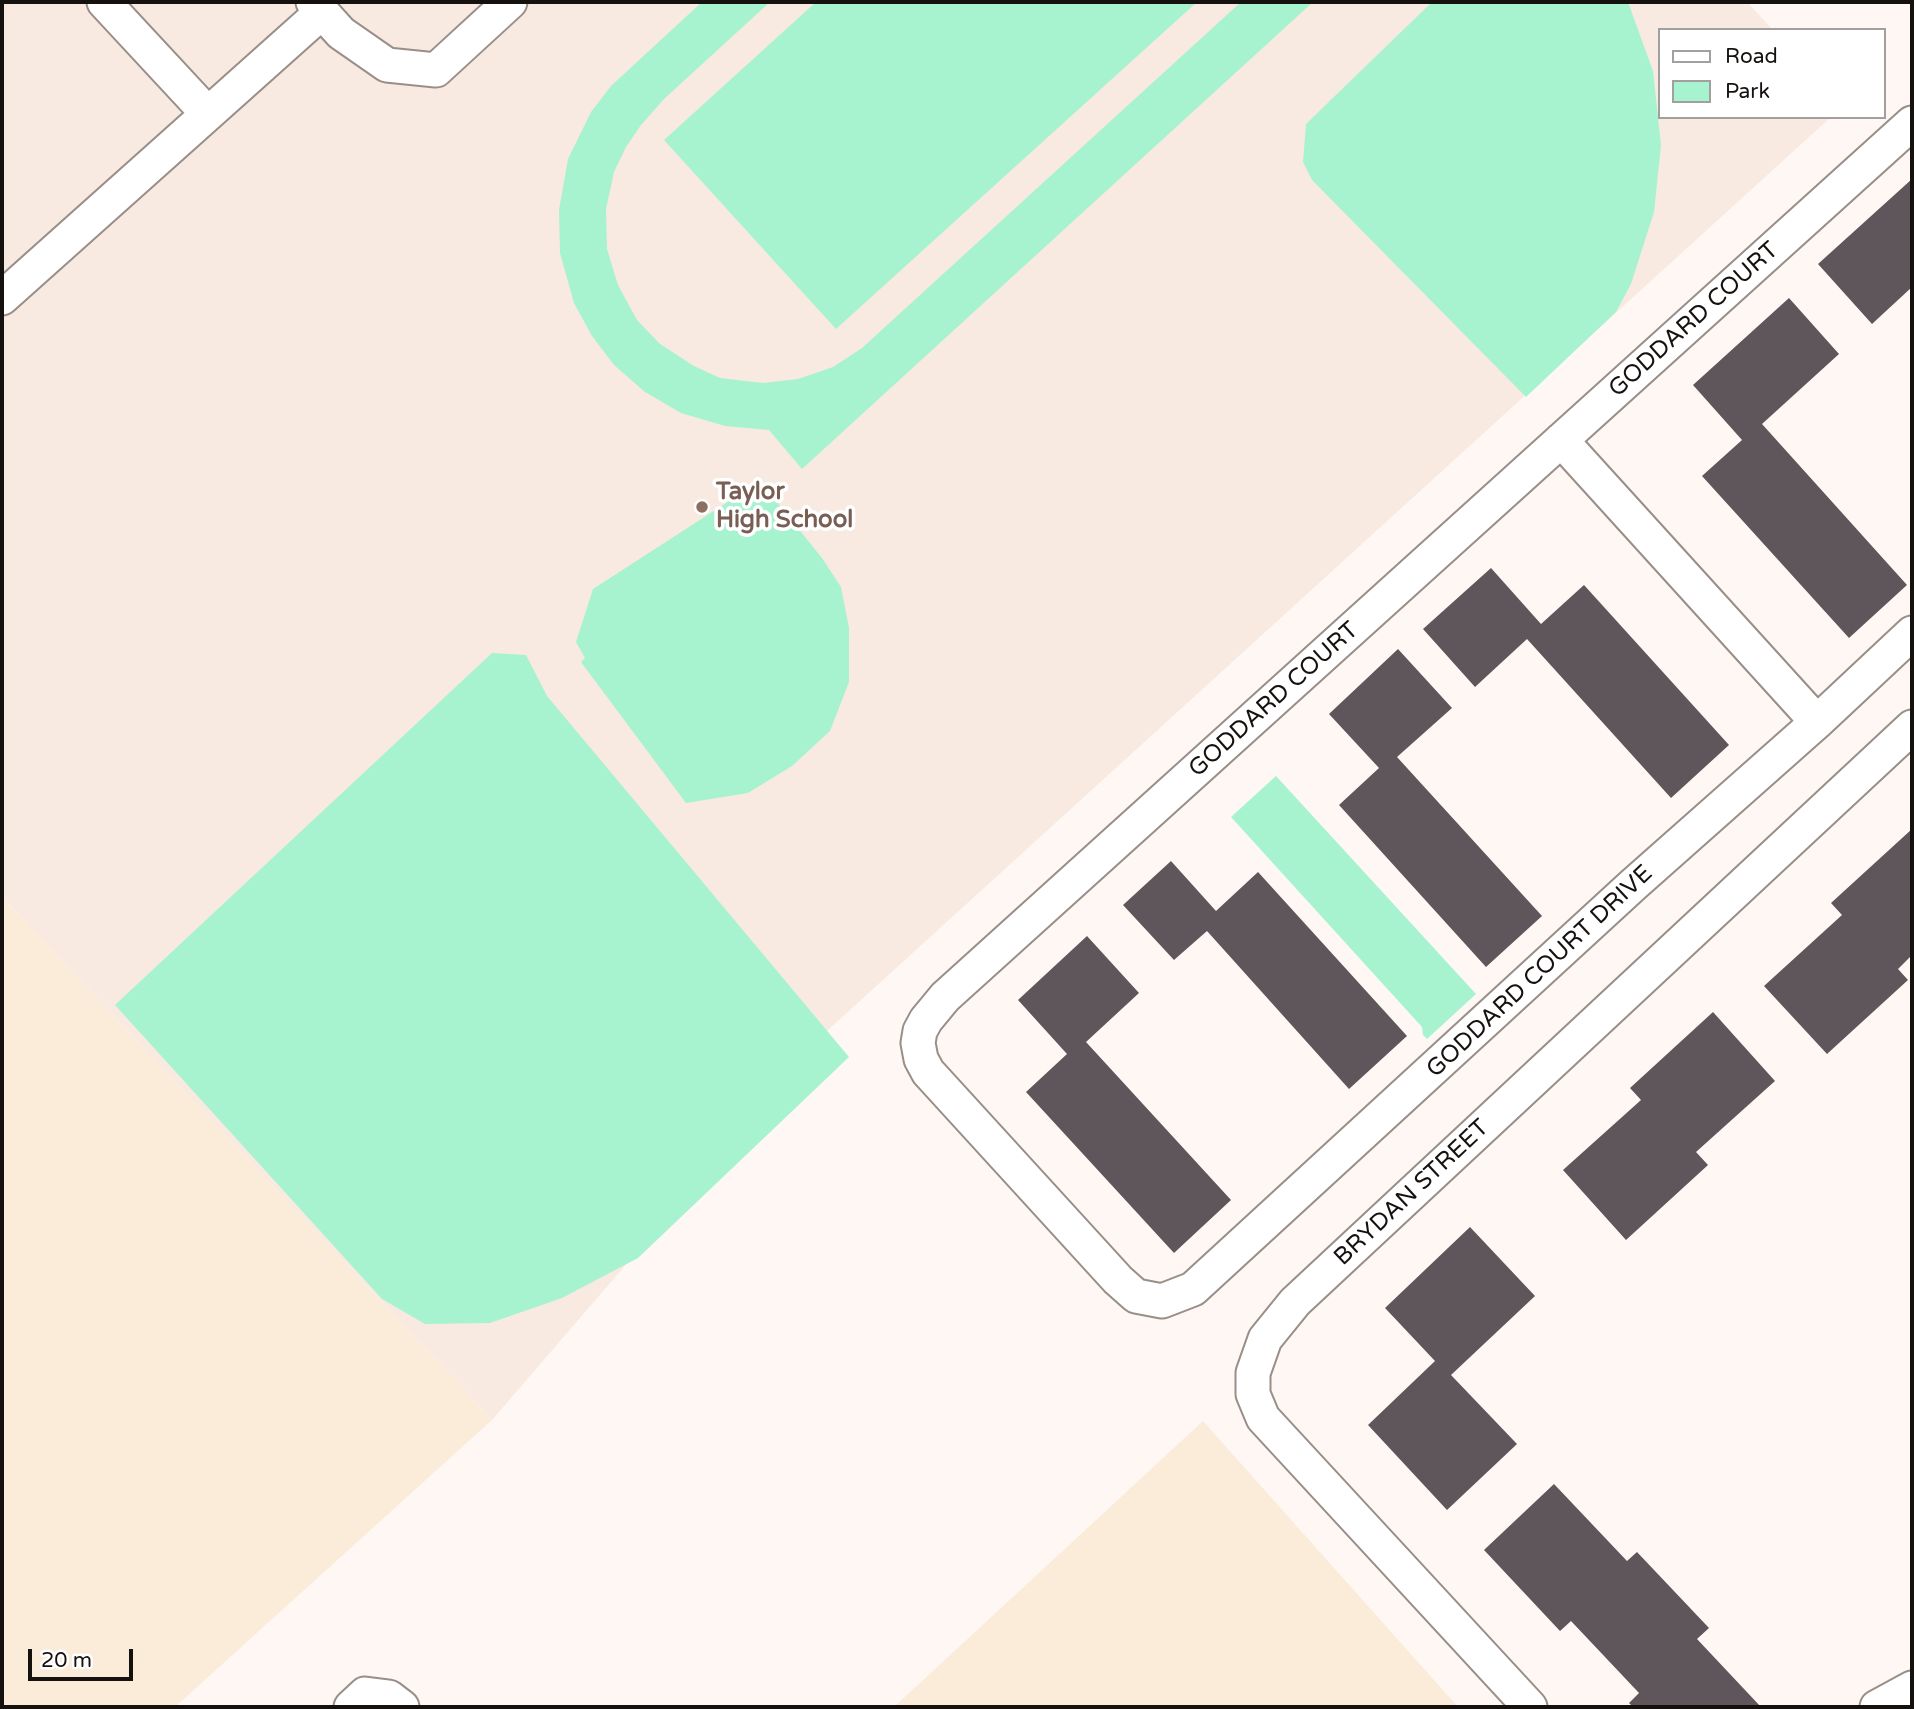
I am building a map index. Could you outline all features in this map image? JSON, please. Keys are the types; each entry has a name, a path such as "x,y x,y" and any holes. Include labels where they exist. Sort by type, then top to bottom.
{"street":[{"path":"104,2 208,114"},
{"path":"2,298 208,114 317,7 341,33 387,65 436,69 510,2"},
{"name":"GODDARD COURT","path":"1162,1301 1136,1296 1118,1280 928,1072 921,1059 919,1031 946,997 1912,122"},
{"path":"1561,440 1817,722"},
{"name":"GODDARD COURT DRIVE","path":"1162,1301 1193,1289 1217,1270 1633,885 1817,722 1912,633"},
{"name":"BRYDAN STREET","path":"1530,1707 1264,1418 1253,1394 1253,1373 1265,1339 1294,1302 1907,742"},
{"path":"1877,1707 1912,1688"},
{"path":"351,1707 365,1694 389,1697 402,1707"}],"shaded area":[{"name":"Taylor High School","path":"2,2 1747,2 1771,28 1658,28 1658,119 1829,119 828,1030 492,1420 2,897"},
{"path":"2,897 492,1420 175,1707 2,1707"},
{"path":"1203,1421 1458,1707 894,1707"}],"green space":[{"path":"702,2 770,2 664,99 626,147 614,172 606,209 607,249 618,285 637,320 660,344 694,366 720,378 763,383 798,379 833,367 862,348 1241,2 1313,2 802,469 769,430 725,426 681,413 645,392 614,365 592,336 574,303 560,253 559,210 568,159 591,112 611,86"},
{"path":"816,2 1197,2 836,329 664,140"},
{"path":"1432,2 1628,2 1653,71 1661,145 1654,212 1631,284 1616,312 1526,397 1312,180 1303,162 1306,124"},
{"path":"760,481 822,558 841,587 849,628 849,682 830,731 792,766 748,793 686,803 581,662 585,658 576,642 593,589"},
{"path":"492,653 526,655 547,696 849,1057 638,1258 562,1298 490,1323 425,1324 382,1299 115,1005"},
{"path":"1276,776 1476,994 1427,1039 1423,1035 1422,1027 1231,817"}],"building":[{"path":"1912,179 1912,287 1872,324 1818,264"},
{"path":"1789,298 1839,354 1762,424 1907,585 1849,638 1702,476 1742,440 1693,385"},
{"path":"1491,568 1541,624 1584,585 1729,745 1671,798 1527,639 1475,687 1423,629"},
{"path":"1398,649 1452,708 1397,757 1542,916 1486,967 1339,805 1379,768 1329,714"},
{"path":"1912,829 1912,955 1898,969 1908,980 1827,1054 1764,986 1842,915 1831,903"},
{"path":"1171,861 1216,911 1258,872 1407,1036 1349,1089 1207,931 1174,960 1123,905"},
{"path":"1087,936 1139,993 1086,1042 1231,1200 1174,1253 1026,1092 1067,1054 1018,1000"},
{"path":"1713,1012 1775,1081 1696,1152 1708,1165 1626,1240 1563,1170 1641,1100 1630,1088"},
{"path":"1470,1227 1535,1296 1451,1375 1517,1444 1447,1510 1368,1425 1435,1361 1385,1308"},
{"path":"1554,1484 1627,1561 1637,1552 1709,1628 1697,1639 1761,1707 1633,1707 1629,1703 1639,1693 1571,1621 1560,1631 1484,1550"}],"place":[{"name":"Taylor High School","path":"702,507"}]}
